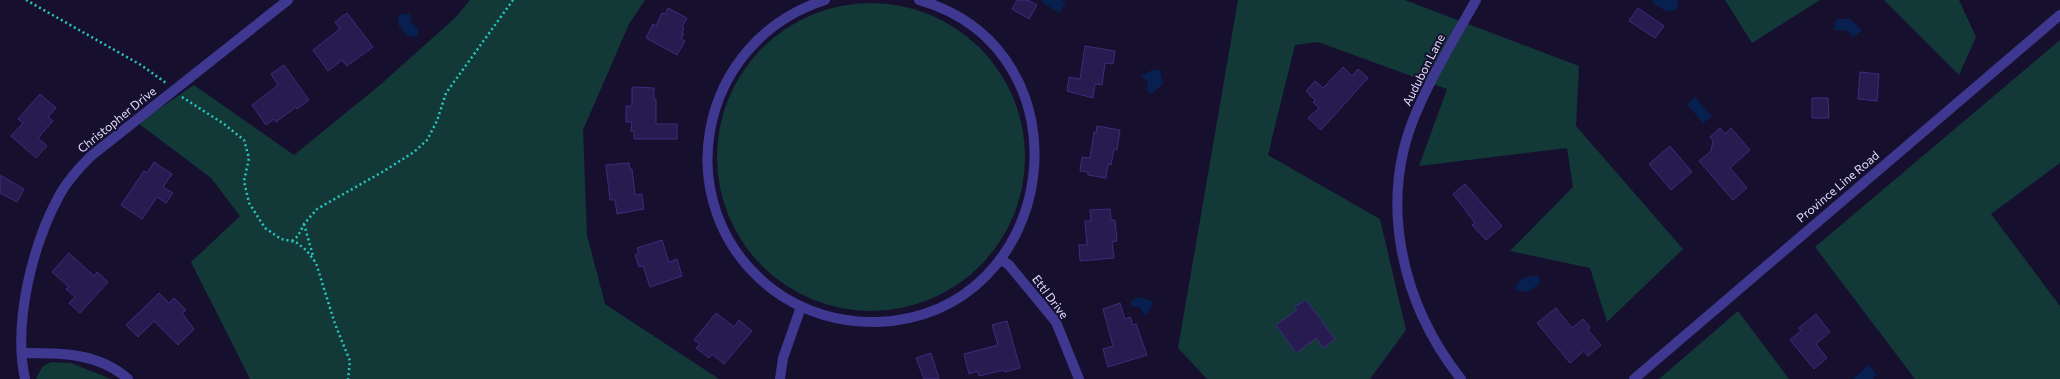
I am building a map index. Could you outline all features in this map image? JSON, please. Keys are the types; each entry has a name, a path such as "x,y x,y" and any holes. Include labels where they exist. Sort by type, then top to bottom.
{"street":[{"name":"Christopher Drive","path":"25,379 22,352 23,311 27,284 48,218 60,195 74,174 91,156 288,0"},
{"path":"825,0 799,10 776,24 756,40 727,79 710,125 707,151 708,174 712,196 728,239 760,280 781,296 801,307 832,318 878,322 901,319 930,310 967,291 985,276 1000,259 1017,232 1026,211 1033,186 1035,160 1031,117 1024,95 1012,72 999,53 983,36 966,22 945,7 919,0"},
{"name":"Audubon Lane","path":"1461,379 1432,338 1411,290 1402,257 1398,221 1398,193 1401,166 1408,135 1419,104 1476,0"},
{"name":"Province Line Road","path":"1634,379 2060,15"},
{"name":"Ettl Drive","path":"1000,259 1009,265 1056,322 1079,379"},
{"path":"780,379 783,358 801,307"},
{"path":"22,352 65,353 87,357 106,364 128,379"}],"path":[{"path":"26,0 141,65 168,85"},
{"path":"291,241 298,236 304,224 317,209 384,171 414,152 427,140 437,121 446,94 513,0"},
{"path":"180,96 224,124 244,140 249,158 244,181 249,203 265,228 280,239 296,242 308,251 316,264 335,324 350,361 348,379"},
{"path":"304,224 313,259"}],"green space":[{"path":"470,0 645,0 629,24 583,130 587,235 605,304 719,379 250,379 191,262 240,216 211,178 138,123 194,85 294,155 380,85 456,17"},
{"path":"1238,0 1405,0 1579,66 1576,126 1683,249 1607,322 1590,268 1510,251 1573,187 1567,148 1419,166 1447,89 1318,42 1295,45 1268,155 1380,219 1406,330 1370,379 1207,379 1178,348"},
{"path":"1725,0 1820,0 1752,43"},
{"path":"1884,0 1959,0 1976,37 1959,75"},
{"path":"871,3 901,6 930,15 956,29 980,48 999,72 1013,98 1022,127 1025,157 1022,187 1013,216 999,242 980,266 956,285 930,299 901,308 871,311 841,308 812,299 786,285 762,266 743,242 729,216 720,187 717,157 720,127 729,98 743,72 762,48 786,29 812,15 841,6"},
{"path":"2060,40 2060,163 1991,214 2060,306 2060,379 1915,379 1815,247"},
{"path":"1738,311 1789,379 1659,379"},
{"path":"51,362 71,363 111,379 36,379 42,367"}],"water":[{"path":"1043,0 1061,0 1066,2 1060,13 1041,2"},
{"path":"1652,0 1677,0 1679,5 1676,10 1667,12 1653,3"},
{"path":"402,14 410,14 411,22 418,29 418,34 416,37 406,35 399,26 398,18"},
{"path":"1836,19 1850,19 1862,30 1854,37 1847,31 1834,30"},
{"path":"1154,69 1160,71 1163,84 1151,94 1147,91 1148,82 1141,76"},
{"path":"1695,97 1712,116 1703,123 1687,104"},
{"path":"1530,276 1539,276 1540,283 1528,292 1518,291 1515,287 1521,279"},
{"path":"1139,297 1153,302 1147,315 1144,315 1141,308 1131,306 1131,301"},
{"path":"1869,365 1877,375 1873,379 1853,379"}],"building":[{"path":"1017,0 1028,0 1037,5 1029,19 1012,9"},
{"path":"668,8 687,18 682,27 684,28 682,33 684,34 681,39 685,41 677,55 646,38 653,24 656,26 662,13 665,14"},
{"path":"1638,8 1664,26 1655,38 1629,21"},
{"path":"347,13 373,47 347,66 342,60 328,71 313,50 340,29 335,22"},
{"path":"1085,46 1115,51 1113,64 1105,63 1102,85 1095,84 1093,98 1067,91 1069,77 1080,79"},
{"path":"284,65 309,100 297,109 296,107 276,122 274,119 266,125 252,105 278,85 271,74"},
{"path":"1343,67 1352,76 1358,69 1368,78 1321,130 1308,118 1319,108 1313,102 1315,100 1306,91 1315,81 1323,88"},
{"path":"1860,72 1879,74 1877,101 1858,99"},
{"path":"632,87 654,88 654,99 656,99 656,124 677,124 677,139 634,139 634,131 631,131 632,122 626,122 626,106 632,106"},
{"path":"40,94 56,108 48,117 53,121 38,138 47,146 36,158 11,136 23,123 18,119"},
{"path":"1812,98 1828,98 1829,118 1812,118"},
{"path":"1097,126 1120,130 1117,150 1114,149 1111,165 1108,164 1106,178 1088,175 1088,172 1080,171 1082,157 1090,158 1094,132 1096,133"},
{"path":"1720,128 1725,134 1731,128 1750,150 1730,168 1747,188 1733,200 1699,161 1711,151 1713,141 1710,137"},
{"path":"1670,146 1692,172 1671,190 1649,164"},
{"path":"154,162 172,174 163,187 173,193 166,203 157,197 142,219 121,205 144,171 147,173"},
{"path":"629,163 630,169 632,169 635,195 642,194 644,209 617,214 615,200 610,200 606,165"},
{"path":"0,175 24,189 17,202 0,193"},
{"path":"1465,184 1502,226 1486,240 1472,225 1475,223 1453,194"},
{"path":"1110,209 1111,220 1115,220 1117,241 1112,242 1114,258 1080,261 1079,245 1087,245 1085,221 1091,221 1090,210"},
{"path":"662,240 669,262 677,259 682,276 650,287 643,266 639,267 635,255 639,253 637,248"},
{"path":"69,253 94,276 97,272 108,282 80,313 69,303 75,297 66,289 69,287 52,272"},
{"path":"159,293 169,303 174,298 186,310 182,313 194,329 178,345 154,321 138,337 126,325"},
{"path":"1306,300 1335,339 1323,348 1316,338 1296,353 1276,325 1297,310 1295,307"},
{"path":"1120,303 1125,319 1130,317 1133,325 1136,324 1147,355 1108,367 1103,349 1113,346 1103,309"},
{"path":"1556,308 1572,328 1583,319 1590,327 1588,330 1601,345 1588,356 1584,351 1570,363 1537,323"},
{"path":"716,313 734,327 739,320 752,331 724,364 712,354 709,358 696,348 700,344 694,340"},
{"path":"1816,314 1830,332 1816,344 1827,358 1814,369 1790,340 1801,331 1799,328"},
{"path":"1007,321 1020,368 979,376 978,371 969,374 964,354 998,345 992,325"},
{"path":"931,353 939,379 924,379 916,358"}]}
